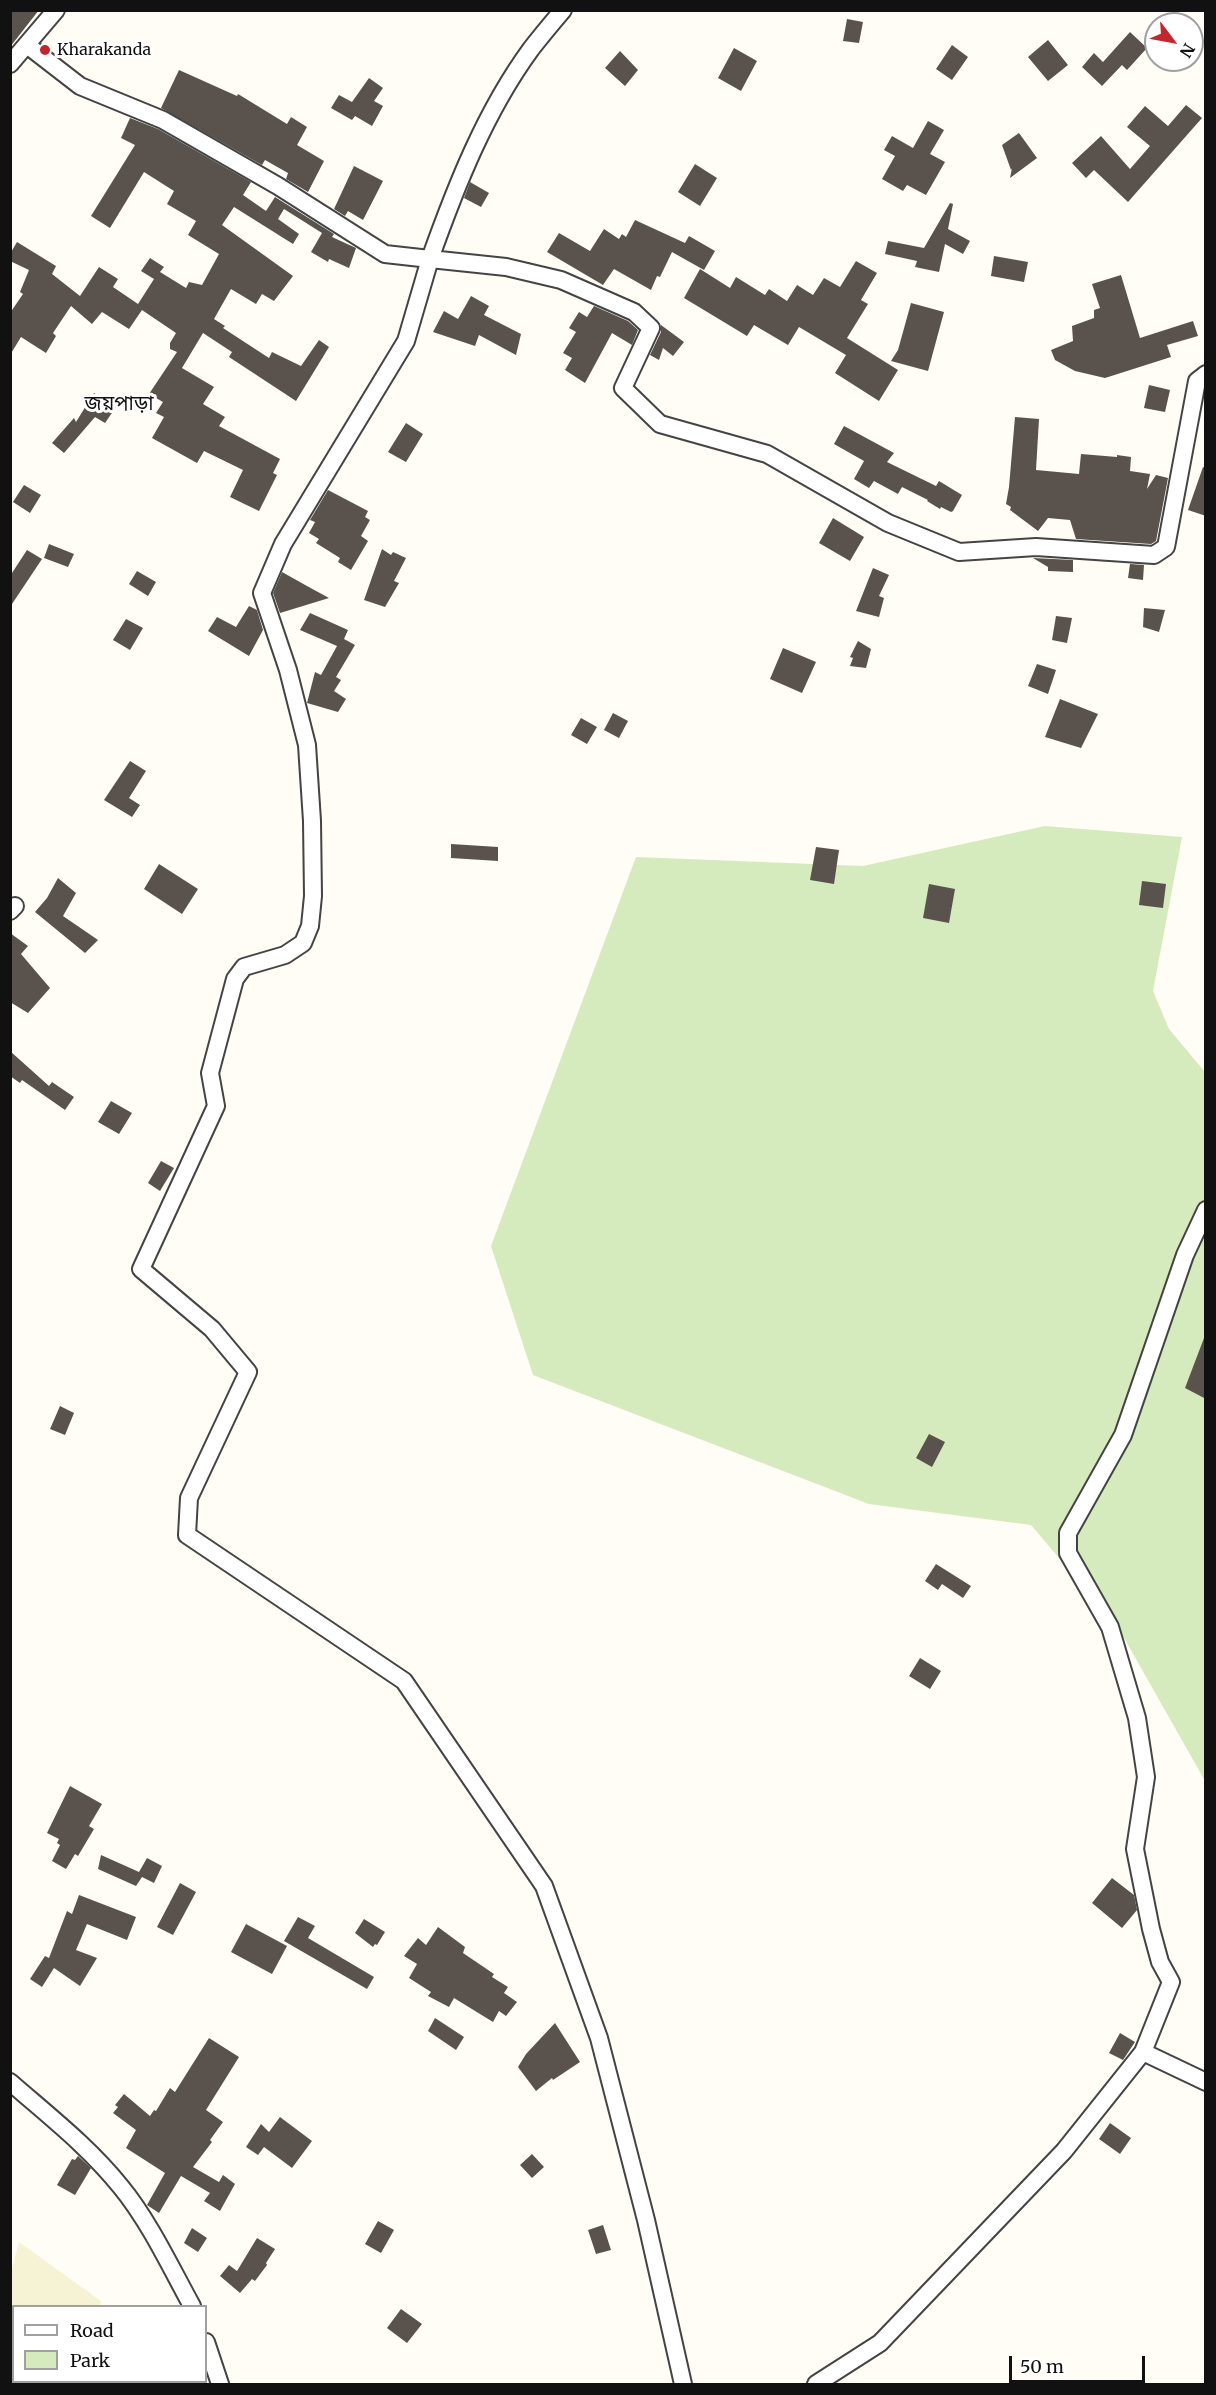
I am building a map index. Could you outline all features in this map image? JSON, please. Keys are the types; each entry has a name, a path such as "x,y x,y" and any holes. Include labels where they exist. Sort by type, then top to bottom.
{"street":[{"path":"563,10 531,49 495,107 456,186 430,259 406,341 283,544 262,593 288,670 307,745 312,821 313,896 310,926 303,944 285,955 244,967 235,980 210,1073 216,1106 141,1269 212,1329 248,1372 189,1498 187,1535 404,1681 544,1886 599,2038 646,2220 683,2385"},
{"path":"10,64 52,12"},
{"path":"27,45 80,86 163,120 278,186 385,254 506,267 561,280 634,312 651,328 623,388 660,424 767,454 888,523 959,552 1036,547 1154,555 1166,547 1197,381 1206,374"},
{"path":"816,2385 880,2343 1064,2151 1143,2052 1171,1982 1160,1962 1151,1929 1135,1849 1146,1777 1137,1718 1110,1627 1068,1553 1068,1533 1123,1435 1185,1255 1206,1210"},
{"path":"1143,2052 1206,2082"},
{"path":"10,2082 66,2128 122,2187 155,2239 191,2305"},
{"path":"207,2345 220,2385"}],"shaded area":[{"path":"19,2242 101,2301 100,2305 12,2305 12,2383 94,2384 11,2384 10,2276"}],"green space":[{"path":"1045,826 1182,837 1153,991 1169,1029 1205,1072 1205,1781 1119,1629 1031,1525 869,1504 533,1375 491,1246 636,857 863,866"}],"building":[{"path":"10,10 39,10 10,47"},
{"path":"847,19 863,22 859,43 843,41"},
{"path":"1130,32 1144,45 1144,51 1127,70 1122,65 1102,86 1082,67 1094,53 1103,62"},
{"path":"1048,40 1068,65 1048,81 1028,57"},
{"path":"952,45 968,57 952,80 936,69"},
{"path":"734,48 757,61 741,91 718,78"},
{"path":"620,51 638,70 625,86 605,68"},
{"path":"179,70 237,96 238,94 287,124 291,117 307,127 297,145 324,161 308,192 286,179 288,173 265,160 262,165 161,108"},
{"path":"369,78 383,88 374,101 383,106 372,126 355,116 352,120 331,108 339,95 352,102"},
{"path":"1186,105 1202,118 1128,202 1094,170 1086,178 1072,163 1101,136 1130,169 1150,146 1127,127 1145,106 1168,126"},
{"path":"130,118 158,129 251,182 243,195 266,211 275,197 334,234 332,237 356,248 349,268 329,259 328,262 311,252 322,233 284,209 278,219 299,234 293,244 234,207 222,225 293,276 274,301 262,294 256,304 231,289 214,319 225,326 223,328 269,358 272,352 301,366 319,340 329,347 296,401 229,357 232,352 203,333 182,368 214,387 203,404 225,417 219,426 280,459 273,473 277,475 259,511 230,497 243,470 204,451 197,463 152,438 164,417 156,413 163,402 149,394 177,352 170,349 170,343 176,333 142,310 129,329 102,312 92,324 71,306 53,333 56,336 46,353 21,337 10,355 10,313 23,294 20,292 29,270 10,261 10,254 17,242 56,266 52,274 80,296 99,267 118,279 113,287 138,304 154,279 141,271 150,258 164,267 160,272 186,288 189,282 202,285 219,254 188,235 196,221 167,204 174,191 144,172 110,228 91,216 135,145 121,138"},
{"path":"928,121 944,130 930,154 945,162 926,195 907,185 903,191 882,179 895,156 884,150 892,136 913,148"},
{"path":"1019,133 1037,158 1010,178 1012,168 1011,170 1002,145"},
{"path":"695,164 717,178 700,206 678,192"},
{"path":"354,166 383,181 363,220 348,211 345,216 334,209"},
{"path":"470,182 489,193 481,207 464,198"},
{"path":"950,203 953,204 948,229 970,241 963,254 945,244 939,272 915,267 917,261 885,254 888,241 924,248"},
{"path":"635,220 685,243 689,236 715,251 704,270 672,252 651,290 614,269 603,285 547,252 559,233 590,251 604,229 619,239 622,234 626,237"},
{"path":"994,256 1028,262 1024,282 991,276"},
{"path":"856,261 877,273 861,300 868,304 847,338 898,370 879,401 835,373 846,355 799,327 788,345 754,325 747,336 684,298 700,269 730,288 736,277 765,295 769,289 787,301 797,285 813,295 824,278 840,287"},
{"path":"1121,275 1140,338 1193,321 1198,336 1167,345 1171,357 1105,378 1075,371 1055,360 1051,350 1073,341 1072,326 1094,318 1094,310 1100,308 1092,284"},
{"path":"471,296 489,306 484,315 521,334 516,355 479,335 475,346 433,332 444,311 458,319"},
{"path":"911,303 944,312 928,371 891,361 898,350"},
{"path":"594,306 628,321 638,330 632,345 612,333 585,383 565,370 572,358 563,353 576,332 569,328 579,312 587,317"},
{"path":"661,325 684,342 673,356 663,348 659,360 650,355 661,332"},
{"path":"1149,385 1170,390 1165,412 1144,408"},
{"path":"94,393 116,407 105,423 95,417 64,453 52,443 74,418 76,422"},
{"path":"1015,417 1039,419 1036,470 1079,474 1081,454 1117,457 1117,455 1131,457 1130,471 1150,474 1147,489 1156,475 1168,478 1156,541 1151,544 1076,539 1070,520 1048,518 1038,531 1010,510 1011,507 1006,504"},
{"path":"406,423 423,434 406,462 388,452"},
{"path":"844,426 894,453 887,462 936,486 939,481 962,495 953,511 941,507 940,509 902,487 898,494 874,481 869,488 854,479 864,461 834,444"},
{"path":"1203,467 1206,468 1206,516 1188,510"},
{"path":"24,485 41,495 30,513 13,502"},
{"path":"328,490 368,511 365,517 370,520 361,536 368,541 351,570 338,562 340,558 316,543 319,539 309,533 315,522 310,520"},
{"path":"833,518 864,537 850,561 819,543"},
{"path":"49,544 74,554 68,567 44,558"},
{"path":"382,549 391,555 393,552 406,558 394,581 399,583 385,607 364,600"},
{"path":"27,550 42,559 10,607 10,576"},
{"path":"1033,558 1073,560 1073,572 1048,571 1048,567"},
{"path":"1130,564 1144,565 1143,580 1128,578"},
{"path":"873,568 889,575 879,596 884,598 879,617 856,611"},
{"path":"137,571 156,582 148,596 129,584"},
{"path":"282,572 329,598 280,613 273,593"},
{"path":"249,606 257,610 263,630 249,656 208,631 217,617 236,627"},
{"path":"1144,608 1165,610 1159,632 1143,627"},
{"path":"310,613 348,630 344,639 355,645 336,677 341,680 334,691 346,699 338,712 307,703 315,672 321,675 337,646 300,630"},
{"path":"1056,616 1072,618 1067,643 1052,640"},
{"path":"126,619 143,628 130,650 113,640"},
{"path":"858,641 871,649 866,668 850,666 853,658 850,657"},
{"path":"783,648 816,662 802,693 770,679"},
{"path":"1037,664 1056,670 1048,694 1028,686"},
{"path":"1060,699 1098,714 1081,748 1045,737"},
{"path":"613,713 628,721 619,738 604,730"},
{"path":"581,718 597,727 587,744 571,735"},
{"path":"130,761 146,771 129,798 140,805 132,817 104,800"},
{"path":"451,844 498,847 498,861 451,858"},
{"path":"816,847 839,850 834,884 810,880"},
{"path":"159,864 198,889 182,914 144,889"},
{"path":"58,878 76,893 63,916 98,940 85,953 35,912 47,898"},
{"path":"1142,881 1166,884 1163,908 1139,905"},
{"path":"929,884 955,889 949,923 923,918"},
{"path":"10,933 28,946 21,954 50,988 28,1013 10,1002"},
{"path":"10,1051 49,1086 52,1082 74,1097 65,1110 22,1080 20,1083 10,1076"},
{"path":"111,1101 132,1113 119,1134 98,1122"},
{"path":"161,1161 174,1168 160,1191 148,1183"},
{"path":"1204,1338 1206,1338 1206,1399 1185,1388"},
{"path":"60,1406 74,1413 65,1435 50,1429"},
{"path":"929,1434 945,1442 932,1467 916,1458"},
{"path":"936,1564 971,1586 963,1598 942,1584 938,1590 925,1581"},
{"path":"920,1658 941,1671 930,1689 909,1676"},
{"path":"70,1786 102,1804 89,1826 94,1829 78,1856 75,1854 66,1869 52,1861 60,1845 57,1843 59,1839 47,1833"},
{"path":"101,1855 139,1872 147,1858 162,1866 154,1883 142,1877 136,1886 98,1869"},
{"path":"1112,1878 1134,1895 1137,1910 1122,1928 1092,1903"},
{"path":"180,1883 196,1892 173,1935 157,1927"},
{"path":"79,1895 136,1917 127,1940 87,1924 76,1950 97,1958 80,1986 54,1968 42,1987 30,1979 45,1956 49,1958 67,1911 72,1914"},
{"path":"298,1917 315,1926 308,1938 374,1977 367,1989 284,1941"},
{"path":"364,1919 385,1932 377,1945 373,1947 355,1933"},
{"path":"246,1924 287,1946 272,1974 231,1952"},
{"path":"438,1927 465,1947 463,1953 494,1974 492,1977 508,1987 504,1993 517,2002 506,2016 499,2011 493,2022 454,1998 449,2007 428,1996 431,1992 409,1978 417,1964 404,1956 418,1938 426,1945"},
{"path":"435,2018 464,2037 456,2050 428,2031"},
{"path":"555,2023 580,2062 553,2080 552,2078 536,2091 518,2067 526,2054"},
{"path":"1120,2033 1135,2042 1123,2060 1109,2053"},
{"path":"209,2038 239,2057 206,2110 223,2122 210,2140 212,2142 193,2167 219,2182 223,2175 235,2184 220,2211 204,2201 210,2193 181,2176 159,2213 147,2205 165,2173 126,2148 136,2130 113,2113 118,2107 115,2105 124,2094 150,2116 154,2110 156,2111 170,2088 175,2092"},
{"path":"280,2117 312,2141 292,2168 264,2147 258,2155 246,2147 261,2124 269,2132"},
{"path":"1110,2123 1131,2138 1120,2154 1099,2139"},
{"path":"532,2154 544,2167 532,2178 520,2165"},
{"path":"78,2156 91,2168 75,2195 57,2185 72,2159 75,2160"},
{"path":"378,2221 394,2230 381,2253 365,2244"},
{"path":"603,2225 611,2250 596,2254 588,2230"},
{"path":"192,2228 207,2238 198,2252 184,2243"},
{"path":"257,2238 275,2249 255,2281 252,2279 240,2293 220,2276 229,2265 237,2271"},
{"path":"401,2309 422,2324 407,2343 387,2328"}],"place":[{"name":"Kharakanda","path":"45,50"}],"district":[{"name":"জয়পাড়া","path":"119,404"}]}
